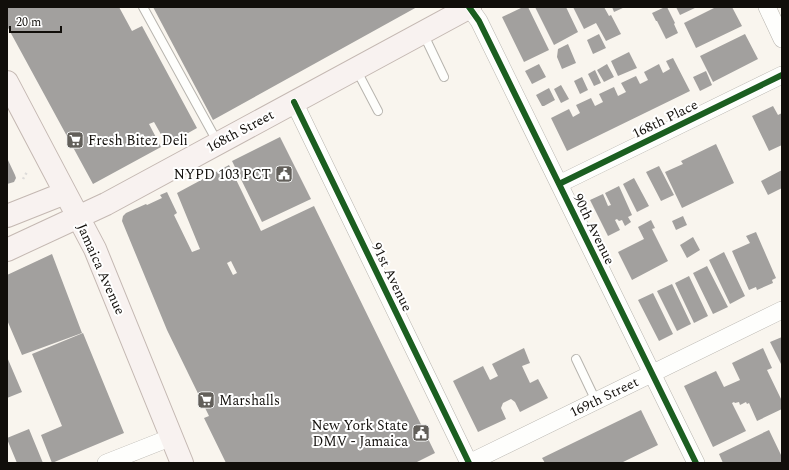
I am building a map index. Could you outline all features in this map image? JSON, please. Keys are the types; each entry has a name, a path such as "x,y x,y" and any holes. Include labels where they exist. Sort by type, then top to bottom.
{"main road":[{"name":"168th Street","path":"7,250 106,204 470,7"},
{"name":"Jamaica Avenue","path":"7,82 95,250 182,463"},
{"path":"7,216 65,193"}],"street":[{"name":"90th Avenue","path":"470,7 479,21 696,463"},
{"path":"766,7 782,39"},
{"name":"168th Place","path":"559,184 782,75"},
{"name":"91st Avenue","path":"294,102 469,463"},
{"name":"169th Street","path":"469,463 782,310"},
{"path":"106,463 172,437"}],"lane":[{"path":"143,7 218,143"},
{"path":"422,32 444,77"},
{"path":"356,68 378,111"},
{"path":"576,359 596,401"}],"path":[{"path":"23,178 27,172"}],"building":[{"path":"7,7 119,7 132,31 142,26 197,128 167,145 154,122 149,124 161,147 93,184 7,26"},
{"path":"153,7 417,7 213,120"},
{"path":"523,7 528,7 549,50 524,62 502,17"},
{"path":"535,7 566,7 578,32 554,45"},
{"path":"573,7 604,7 609,16 611,15 621,34 606,41 596,23 584,29"},
{"path":"612,7 625,7 614,12"},
{"path":"667,7 675,23 674,24 678,33 666,39 652,13"},
{"path":"676,7 697,7 680,15"},
{"path":"716,7 732,7 742,26 696,48 684,23"},
{"path":"599,34 606,48 593,54 587,40"},
{"path":"745,34 758,59 713,82 700,56"},
{"path":"568,44 576,63 562,69 557,57 558,49"},
{"path":"629,52 637,68 618,76 611,61"},
{"path":"673,58 690,91 567,151 551,118 569,109 573,117 580,113 576,105 591,98 595,106 603,102 599,94 614,87 618,96 626,92 621,83 636,76 640,84 648,80 644,72 659,64 663,73 670,69 666,61"},
{"path":"539,64 546,77 532,84 525,71"},
{"path":"607,64 614,77 604,82 597,70"},
{"path":"595,70 601,83 594,86 588,74"},
{"path":"706,71 712,85 700,91 693,77"},
{"path":"582,77 588,90 580,94 574,81"},
{"path":"561,85 569,99 561,103 554,89"},
{"path":"549,88 555,100 542,106 536,95"},
{"path":"773,106 778,115 782,113 782,145 769,151 752,116"},
{"path":"280,137 311,199 262,222 232,161"},
{"path":"716,144 734,183 682,208 665,172 683,164 681,161"},
{"path":"7,158 16,178 14,182 7,184"},
{"path":"229,165 261,231 314,206 435,453 415,463 226,463 204,418 209,416 167,330 122,221 123,216 126,213 162,198 160,195 167,192 177,213 174,215 192,252 200,249 177,193","holes":["231,261 237,273 233,275 227,263"]},
{"path":"659,166 674,195 661,201 646,172"},
{"path":"782,170 782,188 768,195 761,181"},
{"path":"634,178 649,206 637,212 623,184"},
{"path":"619,186 632,215 628,217 631,222 625,226 622,220 615,220 620,230 608,236 590,200 603,194 608,206 611,205 605,193"},
{"path":"683,216 687,225 676,230 672,221"},
{"path":"651,220 655,228 652,229 668,261 632,280 618,252 644,239 638,227"},
{"path":"756,232 776,278 772,280 773,283 757,290 756,287 749,290 732,251 750,243 746,236"},
{"path":"693,237 700,250 687,258 680,245"},
{"path":"724,252 745,296 730,304 709,260"},
{"path":"52,254 82,333 22,355 7,320 7,275"},
{"path":"707,266 728,307 713,314 693,273"},
{"path":"689,276 708,316 694,323 675,283"},
{"path":"672,284 691,324 677,331 657,291"},
{"path":"653,293 673,334 659,341 638,300"},
{"path":"83,333 124,433 52,463 41,435 62,426 32,354"},
{"path":"782,337 782,366 770,342"},
{"path":"524,348 530,363 522,366 530,383 538,379 548,398 520,412 515,402 511,399 503,403 501,408 506,419 478,432 453,381 483,366 490,380 498,376 492,364"},
{"path":"763,348 772,368 767,370 782,401 782,409 757,421 749,403 747,404 746,402 740,405 739,402 732,403 746,431 713,447 684,386 716,371 724,387 740,380 732,363"},
{"path":"7,357 22,392 7,398"},
{"path":"641,410 658,445 621,463 545,463 542,458"},
{"path":"29,429 43,463 17,463 7,439"},
{"path":"769,430 782,457 782,463 723,463 719,454"}],"cycle path":[{"path":"469,7 479,21 696,463"},
{"path":"559,184 782,75"},
{"path":"294,102 469,463"}],"place":[{"name":"Fresh Bitez Deli","path":"75,140"},
{"name":"NYPD 103 PCT","path":"284,174"},
{"name":"Marshalls","path":"206,400"},
{"name":"New York State DMV - Jamaica","path":"421,433"}]}
